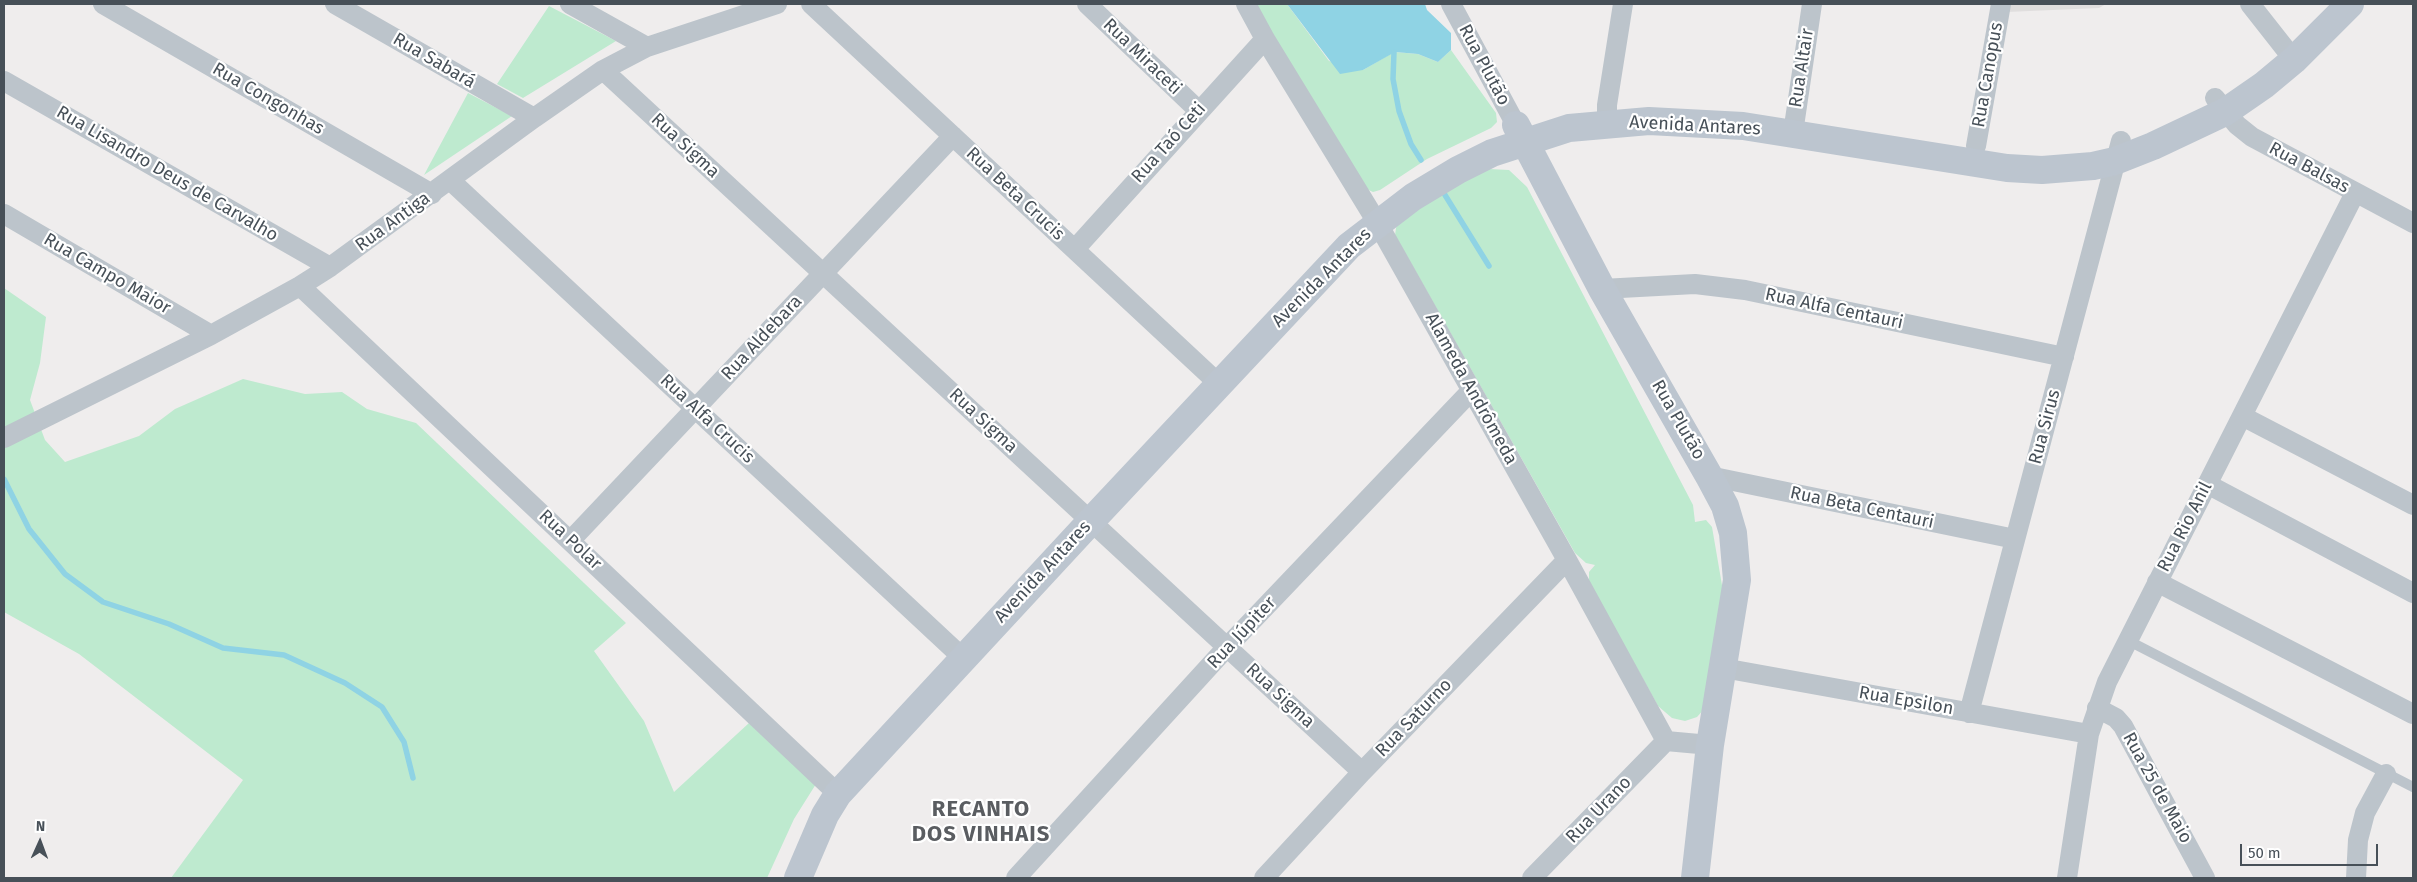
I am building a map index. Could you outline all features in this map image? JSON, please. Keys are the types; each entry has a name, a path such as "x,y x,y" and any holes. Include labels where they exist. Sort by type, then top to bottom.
{"main road":[{"name":"Avenida Antares","path":"2290,54 2328,4"},
{"name":"Avenida Antares","path":"779,878 802,824 832,789 956,652 1213,378 1338,234 1374,216 1440,160 1520,133 1557,113 1607,114 1695,105 1794,124 1975,164 2041,162 2064,153 2118,151 2180,118 2220,105 2290,54 2350,4"},
{"name":"Avenida Antares","path":"1794,124 1976,146 2041,162"},
{"name":"Rua Plutão","path":"1520,133 1602,288 1725,506 1732,533 1737,580 1710,745 1695,878"},
{"name":"Avenida Antares","path":"798,878 825,815 832,789"}],"street":[{"name":"Rua Congonhas","path":"104,4 432,194"},
{"name":"Rua Sabará","path":"335,4 534,118"},
{"path":"570,4 647,47"},
{"name":"Rua Antiga","path":"4,438 211,335 330,268 451,181 534,118 603,70 647,47 777,4"},
{"name":"Rua Beta Crucis","path":"811,4 1213,378"},
{"name":"Rua Miraceti","path":"1086,4 1198,110"},
{"name":"Alameda Andrômeda","path":"1246,4 1265,39 1374,216 1666,741"},
{"name":"Rua Plutão","path":"1451,4 1520,133"},
{"path":"1607,114 1622,4"},
{"name":"Rua Altair","path":"1794,124 1812,4"},
{"name":"Rua Canopus","path":"1976,146 2001,4"},
{"path":"2250,4 2290,54"},
{"name":"Rua Taó Ceti","path":"1075,249 1198,110 1265,39"},
{"name":"Rua Sigma","path":"603,70 1362,772"},
{"name":"Rua Lisandro Deus de Carvalho","path":"4,81 330,268"},
{"name":"Rua Balsas","path":"2220,105 2252,137 2413,223"},
{"name":"Rua Aldebara","path":"570,541 953,136"},
{"name":"Rua Sirus","path":"1970,713 2118,151"},
{"name":"Rua Alfa Crucis","path":"451,181 956,652"},
{"name":"Rua Rio Anil","path":"2067,878 2088,734 2110,675 2355,193"},
{"name":"Rua Campo Maior","path":"4,214 211,335"},
{"name":"Rua Alfa Centauri","path":"1602,288 1695,284 1745,290 2064,357"},
{"name":"Rua Polar","path":"300,286 832,789"},
{"name":"Rua Júpiter","path":"1016,878 1227,647 1471,391"},
{"path":"2242,416 2413,505"},
{"name":"Rua Beta Centauri","path":"1709,476 2015,539"},
{"path":"2207,484 2413,593"},
{"name":"Rua Saturno","path":"1264,878 1362,772 1567,560"},
{"path":"2157,582 2413,714"},
{"name":"Rua Epsilon","path":"1723,668 2088,734"},
{"name":"Rua 25 de Maio","path":"2097,708 2116,718 2123,726 2205,878"},
{"path":"1666,741 1710,745"},
{"name":"Rua Urano","path":"1532,878 1666,741"},
{"path":"2356,878 2358,840 2365,813 2386,774"}],"lane":[{"path":"2127,640 2413,787"}],"shaded area":[{"path":"2009,4 2106,4 2099,8 2007,12"}],"green space":[{"path":"1257,4 1287,4 1329,61 1363,70 1394,52 1418,54 1438,62 1451,50 1496,113 1497,122 1491,128 1427,159 1380,190 1373,192 1362,187 1271,36"},
{"path":"549,6 616,41 523,98 497,84"},
{"path":"468,93 512,116 424,175"},
{"path":"1489,169 1509,170 1527,187 1693,505 1695,522 1706,520 1712,527 1723,591 1706,707 1697,717 1685,721 1672,718 1658,706 1589,582 1589,572 1595,565 1586,563 1575,553 1395,235 1397,222 1470,177"},
{"path":"4,288 46,317 40,363 30,400 45,440 65,462 139,436 175,409 243,379 305,394 342,392 367,409 416,423 626,623 594,651 644,721 674,792 749,723 816,784 794,819 767,878 171,878 243,780 79,654 4,612"}],"water":[{"path":"1287,4 1425,4 1427,10 1451,33 1451,50 1438,62 1418,54 1395,52 1363,70 1340,74"}],"waterway":[{"path":"1394,52 1393,79 1399,111 1411,144 1421,160"},
{"path":"1445,195 1489,266"},
{"path":"4,479 29,529 65,574 103,602 169,624 223,648 284,655 345,683 382,707 404,742 413,778"}],"district":[{"name":"RECANTO DOS VINHAIS","path":"981,822"}]}
